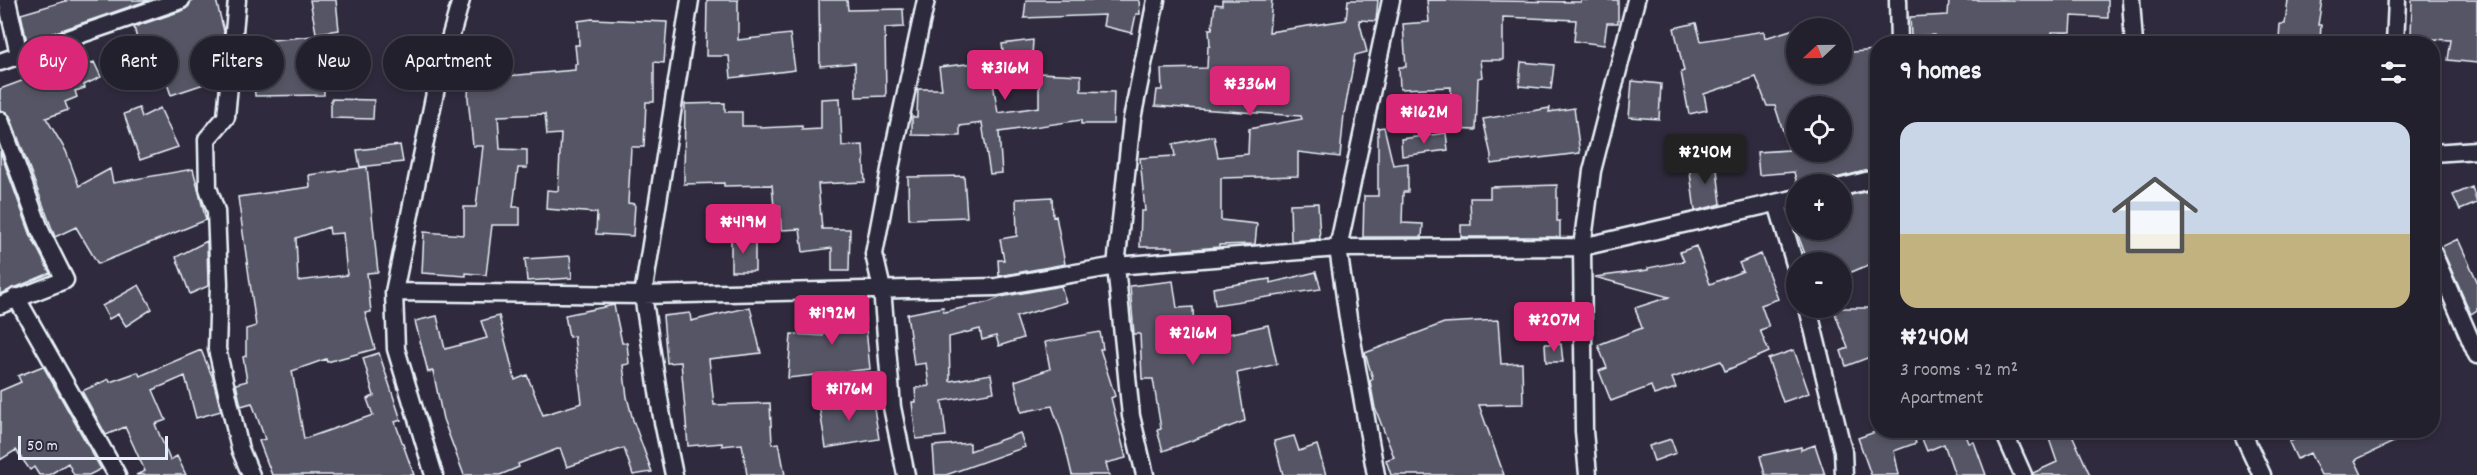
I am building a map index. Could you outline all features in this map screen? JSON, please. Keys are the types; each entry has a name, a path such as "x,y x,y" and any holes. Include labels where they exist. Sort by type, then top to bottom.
{"street":[{"path":"7,0 18,47"},
{"path":"76,36 181,0"},
{"path":"237,0 226,117 207,139 208,188 216,211 219,284 217,349 240,449 251,475"},
{"path":"434,475 396,349 394,292 436,88 461,0"},
{"path":"674,475 662,417 643,295 690,0"},
{"path":"906,475 892,407 882,289 874,254 926,0"},
{"path":"1145,475 1131,416 1116,266 1132,119 1156,0"},
{"path":"1376,475 1338,248 1391,0"},
{"path":"1588,475 1584,431 1582,247 1592,171 1636,0"},
{"path":"1898,0 1899,36"},
{"path":"2131,0 2133,36"},
{"path":"2395,36 2397,0"},
{"path":"0,62 18,56"},
{"path":"0,120 41,232 65,280 0,305"},
{"path":"2440,153 2477,150"},
{"path":"1852,184 1870,180"},
{"path":"394,292 643,295 996,287 1116,266 1338,248 1582,247 1786,201"},
{"path":"1776,203 1791,252"},
{"path":"2440,269 2477,355"},
{"path":"16,297 117,475"},
{"path":"1811,318 1844,451 1844,475"},
{"path":"2007,438 2023,475"},
{"path":"2245,438 2262,475"}],"building":[{"path":"69,0 149,0 44,36 26,36 21,14"},
{"path":"191,0 216,0 223,36 190,36 190,89 171,95 169,90 178,90 178,36 136,36 134,27 184,10 189,6"},
{"path":"310,0 336,0 339,30 316,33"},
{"path":"707,0 738,0 738,40 790,34 795,70 731,78 729,56 706,56"},
{"path":"819,0 847,0 848,10 903,9 904,27 885,28 886,96 856,97 855,63 820,66"},
{"path":"1026,0 1139,0 1140,14 1136,14 1132,33 1103,26 1105,15 1024,18"},
{"path":"1222,0 1272,0 1269,32 1346,20 1348,0 1378,0 1376,21 1359,20 1367,52 1355,55 1344,114 1340,157 1298,152 1298,176 1221,178 1221,220 1257,224 1255,244 1219,245 1219,247 1173,251 1173,247 1140,247 1141,211 1145,211 1140,158 1175,156 1173,144 1214,136 1218,157 1248,154 1249,129 1302,119 1301,116 1155,106 1157,90 1162,90 1161,69 1207,68 1208,46 1210,46 1209,29 1212,29 1215,4 1222,5"},
{"path":"1427,0 1581,2 1581,0 1618,0 1618,23 1607,23 1604,45 1574,41 1576,20 1503,17 1503,60 1480,60 1482,77 1478,78 1476,130 1450,129 1451,87 1400,89 1399,67 1406,67 1403,24 1429,22"},
{"path":"1949,0 2108,0 2108,18 2072,16 2071,32 2052,32 2053,36 1911,36 1910,17 1948,15"},
{"path":"2288,0 2322,0 2318,25 2321,25 2320,36 2279,36 2280,24 2285,24"},
{"path":"2412,0 2477,0 2477,63 2448,60 2451,40 2440,39 2440,36 2411,36"},
{"path":"592,19 667,22 664,63 654,62 654,102 646,102 644,147 631,147 628,203 635,204 633,236 596,234 597,213 546,209 547,190 558,191 561,134 547,135 545,114 498,116 500,149 527,150 527,168 518,168 513,207 520,207 520,225 492,225 486,275 422,273 424,232 464,235 464,207 476,207 483,146 473,146 468,90 513,90 513,75 575,70 575,64 577,64 575,45 579,45 578,21"},
{"path":"1696,23 1701,41 1764,31 1765,38 1786,31 1786,84 1852,84 1852,52 1870,50 1870,170 1852,174 1794,174 1794,172 1759,175 1757,152 1786,150 1786,162 1852,162 1852,96 1786,96 1786,141 1775,106 1767,106 1756,77 1704,94 1707,110 1689,114 1681,72 1684,71 1674,28"},
{"path":"296,38 296,90 324,90 324,95 255,96 255,90 284,90 284,39"},
{"path":"1033,40 1031,72 992,77 998,113 1039,107 1039,73 1081,75 1081,91 1114,92 1113,124 1081,124 1081,120 999,132 1002,173 990,174 982,123 960,126 960,136 912,135 912,117 917,117 918,89 942,89 939,67 1004,60 1002,44"},
{"path":"94,62 100,77 88,83 88,65"},
{"path":"1521,62 1554,65 1551,89 1519,86"},
{"path":"1632,81 1661,84 1659,119 1629,117"},
{"path":"18,82 18,90 78,90 75,91 77,97 65,102 68,110 46,118 66,151 79,186 110,169 113,183 193,169 206,220 98,264 76,227 55,237 10,116 0,110 0,89"},
{"path":"840,98 842,146 863,145 865,182 818,184 822,229 850,229 849,271 832,271 832,248 803,252 800,229 781,230 780,206 774,207 772,185 684,184 685,104 725,103 725,112 742,112 742,126 760,126 760,128 802,126 802,130 821,129 821,99"},
{"path":"331,99 374,100 373,119 331,118"},
{"path":"139,108 142,117 160,108 178,147 140,160 124,114"},
{"path":"1550,108 1549,112 1574,108 1580,153 1491,164 1483,119"},
{"path":"1384,127 1393,165 1408,163 1408,192 1403,192 1402,223 1423,224 1422,237 1363,237 1364,196 1378,196 1378,128"},
{"path":"1446,133 1448,150 1402,156 1401,139"},
{"path":"400,145 403,162 360,167 357,150"},
{"path":"0,151 31,236 50,273 0,294"},
{"path":"1716,161 1721,204 1695,211 1689,165"},
{"path":"367,167 378,272 367,273 371,312 365,313 375,349 327,362 326,359 292,371 304,439 373,415 367,399 374,396 363,358 379,353 401,420 395,422 414,475 272,475 259,441 265,439 252,403 241,406 236,384 247,381 243,357 246,356 246,329 256,326 238,197 310,187 309,175","holes":["329,227 330,234 343,233 347,275 298,281 296,238"]},
{"path":"964,176 967,217 909,219 908,177"},
{"path":"1557,185 1557,221 1560,221 1560,237 1461,237 1461,225 1471,225 1470,198 1490,198 1490,187"},
{"path":"2472,187 2477,203 2460,210 2453,195"},
{"path":"1870,191 1870,264 1852,272 1852,252 1804,252 1800,240 1852,240 1852,195"},
{"path":"1052,197 1053,217 1056,216 1065,264 999,276 998,260 1004,260 1000,239 1017,236 1016,199"},
{"path":"1318,203 1320,239 1291,241 1290,204"},
{"path":"731,239 755,239 755,271 731,271"},
{"path":"2458,239 2477,281 2477,310 2471,314 2441,247"},
{"path":"207,241 208,286 190,294 176,257"},
{"path":"1696,246 1710,284 1743,271 1739,263 1761,254 1778,299 1761,305 1769,327 1760,330 1769,352 1725,371 1721,361 1672,378 1676,388 1654,395 1651,386 1611,401 1599,371 1607,368 1598,345 1642,328 1635,308 1669,297 1595,277 1648,270 1648,268 1684,261 1680,252"},
{"path":"570,256 572,278 527,281 525,259"},
{"path":"1316,272 1321,289 1215,305 1213,288 1270,279 1270,283"},
{"path":"1173,281 1177,308 1193,307 1194,337 1220,336 1268,325 1277,364 1237,373 1245,421 1163,451 1157,430 1161,429 1153,379 1142,379 1140,334 1134,334 1130,286"},
{"path":"139,285 152,309 126,326 118,314 109,319 102,306"},
{"path":"1061,286 1066,302 1016,317 1023,338 999,346 996,336 982,340 980,329 949,337 950,381 991,374 994,392 942,401 946,436 916,439 912,402 916,402 915,388 929,386 926,363 914,365 907,314 943,307 944,312 1001,297"},
{"path":"614,305 622,343 627,343 629,364 623,365 627,397 652,472 633,475 624,448 567,467 560,448 518,464 519,467 500,475 464,475 443,419 433,371 428,372 415,321 437,316 445,349 487,338 481,321 499,316 515,380 527,375 543,415 582,403 574,336 569,337 565,315"},
{"path":"750,307 761,353 709,359 714,405 770,403 772,444 779,443 785,475 747,475 742,444 688,446 681,362 667,363 663,316 690,313 691,321"},
{"path":"864,308 870,369 788,378 791,334 823,336 820,314"},
{"path":"1852,308 1870,308 1870,357 1846,366 1841,351 1848,348 1837,318 1852,318"},
{"path":"1498,320 1501,364 1522,363 1523,404 1479,405 1504,475 1391,475 1386,460 1394,457 1375,408 1370,381 1373,379 1365,353 1444,323"},
{"path":"1100,332 1103,349 1100,349 1115,396 1111,398 1126,458 1106,463 1109,475 1072,475 1063,437 1052,406 1021,412 1015,381 1050,369 1045,342"},
{"path":"1545,344 1561,344 1563,362 1546,362"},
{"path":"201,350 212,376 221,411 196,418 185,376 153,390 166,420 155,424 170,460 177,456 186,475 136,475 145,471 125,427 106,435 82,391 109,379 110,382 138,372 140,376"},
{"path":"1794,350 1809,393 1783,402 1768,359"},
{"path":"43,366 101,469 89,475 74,475 68,463 49,475 39,475 34,467 30,470 16,450 0,460 0,391 21,382 18,376"},
{"path":"872,396 879,439 826,448 819,405"},
{"path":"1020,433 1025,447 946,475 935,475 933,446 970,443 970,451"},
{"path":"1870,434 1870,438 1914,438 1916,443 1894,451 1899,475 1871,475 1858,438"},
{"path":"1294,436 1299,451 1317,445 1326,475 1283,475 1274,441"},
{"path":"1922,438 1967,438 1969,443 1974,442 1986,475 1955,475 1944,444 1927,451"},
{"path":"2049,438 2074,438 2090,475 2033,475 2057,462"},
{"path":"2298,438 2402,438 2355,460 2362,475 2321,475 2310,453 2297,459 2289,442"},
{"path":"1671,439 1676,453 1654,461 1649,446"},
{"path":"1815,445 1825,475 1765,475 1760,456 1801,447 1801,450"}]}
